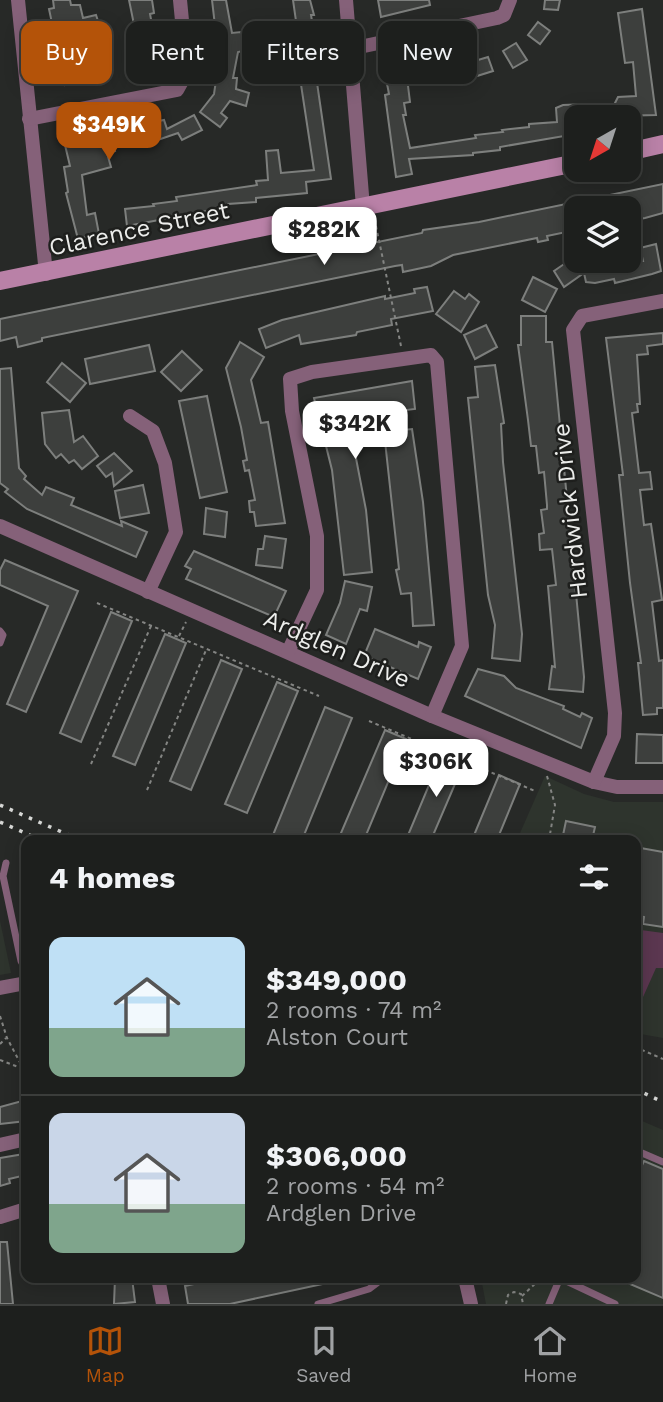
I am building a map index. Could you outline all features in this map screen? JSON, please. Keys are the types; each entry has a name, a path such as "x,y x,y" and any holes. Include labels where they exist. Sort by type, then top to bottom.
{"street":[{"path":"18,0 46,274"},
{"path":"29,119 177,90 187,72 180,0"},
{"path":"346,0 348,21"},
{"path":"364,46 497,18 504,15 510,0"},
{"path":"353,84 363,207"},
{"path":"641,149 663,144"},
{"name":"Clarence Street","path":"0,281 46,274 564,165"},
{"name":"Hardwick Drive","path":"594,782 614,736 615,713 573,330 582,316 663,301"},
{"path":"288,653 317,590 317,536 292,411 290,379 296,375 403,357 431,355 437,362 462,646 432,716"},
{"path":"130,416 153,431 165,463 176,532 148,592"},
{"name":"Ardglen Drive","path":"0,526 432,716 594,782 617,787 663,787"},
{"path":"0,988 21,984"},
{"path":"0,1145 21,1140"},
{"path":"0,1217 21,1211"},
{"path":"159,1283 163,1304"},
{"path":"466,1283 471,1304"}],"lane":[{"path":"0,631 0,643"},
{"path":"6,863 4,876 21,961"},
{"path":"641,1153 663,1162"},
{"path":"318,1304 369,1289 377,1283"},
{"path":"549,1304 557,1283"},
{"path":"571,1283 615,1304"}],"path":[{"path":"376,226 403,357"},
{"path":"97,603 319,695"},
{"path":"179,637 188,619"},
{"path":"91,764 151,625"},
{"path":"147,790 207,649"},
{"path":"369,721 535,791"},
{"path":"550,835 555,805 547,777 553,764"},
{"path":"0,1016 7,1038 21,1063"},
{"path":"0,1044 7,1038"},
{"path":"641,1050 663,1059"},
{"path":"0,1060 21,1068"},
{"path":"506,1304 510,1293 522,1296 536,1283"},
{"path":"545,1283 555,1287"},
{"path":"522,1296 523,1304"}],"shaded area":[{"path":"545,776 584,794 614,802 663,802 663,1038 641,1034 641,835 519,835"},
{"path":"0,921 11,973 0,975"},
{"path":"641,930 663,933 663,968 656,968 641,1002"},
{"path":"641,1121 663,1130 663,1304 486,1304 482,1283 641,1283"}],"building":[{"path":"53,0 70,0 71,5 80,5 83,18 96,15 98,21 52,21 49,9 54,8"},
{"path":"129,0 152,0 154,13 150,14 151,21 133,21"},
{"path":"212,0 226,0 232,33 241,32 242,42 242,51 238,52 233,78 237,78 236,89 249,93 246,106 230,101 221,113 227,118 220,127 200,112 214,94 215,84 228,84 228,21 214,21"},
{"path":"293,0 310,0 314,15 311,15 312,21 296,21"},
{"path":"378,0 429,0 430,5 381,17"},
{"path":"545,0 560,0 558,10 544,9"},
{"path":"642,9 656,115 641,115 641,105 614,105 618,97 636,96 633,62 625,63 618,13"},
{"path":"538,22 550,31 540,44 528,35"},
{"path":"516,43 527,60 513,68 503,51"},
{"path":"488,57 493,71 477,76 477,60"},
{"path":"301,84 317,84 331,179 306,182 307,193 256,198 256,202 228,204 228,207 127,226 125,209 154,206 153,204 177,201 176,197 257,185 256,181 268,180 266,151 278,150 281,173 314,170"},
{"path":"387,84 408,84 410,102 404,103 406,115 403,115 410,148 476,138 475,135 529,127 529,124 557,122 556,108 563,105 587,104 564,105 564,136 500,147 500,150 473,155 409,159 412,174 396,177 385,95 389,94"},
{"path":"194,115 202,130 182,140 178,133 143,145 114,147 115,151 107,153 111,167 82,175 87,215 95,213 99,234 78,239 66,193 64,167 70,166 65,145 74,143 73,138 85,135 86,139 119,133 118,129 164,120 167,129"},
{"path":"663,184 663,213 641,219 641,196 605,196"},
{"path":"564,204 564,232 547,236 548,240 538,242 537,238 453,255 431,266 403,272 402,265 395,266 42,338 42,341 18,347 16,337 0,341 0,319 422,233 423,230 479,222"},
{"path":"656,244 661,271 615,283 614,279 586,282 584,273 641,273 641,248"},
{"path":"564,264 564,273 584,273 564,287 554,271"},
{"path":"533,277 557,289 545,312 522,300"},
{"path":"427,287 433,311 391,319 392,325 357,332 356,335 301,344 299,335 266,348 259,329 282,320 385,296 385,299 415,293 414,289"},
{"path":"454,291 465,299 469,294 479,302 461,332 436,314"},
{"path":"521,316 546,316 546,342 552,342 584,677 583,692 549,689 552,666 555,667 548,586 556,585 552,549 540,550 539,534 544,533 541,510 547,509 547,505 544,472 539,473 536,446 531,446 518,345 521,345"},
{"path":"486,325 497,347 475,359 464,335"},
{"path":"663,333 663,344 647,346 648,354 637,355 640,404 637,404 638,412 632,413 639,473 650,472 652,489 640,490 644,525 651,524 662,600 652,602 659,661 663,660 663,708 657,708 657,714 643,715 638,663 641,663 619,475 623,475 606,338"},
{"path":"240,342 264,357 251,380 261,423 268,422 285,523 256,526 254,512 250,512 249,501 255,500 249,470 245,471 243,461 247,460 241,427 226,368"},
{"path":"149,345 155,371 90,384 85,359"},
{"path":"182,351 202,370 181,391 161,372"},
{"path":"62,363 86,383 70,402 47,382"},
{"path":"495,365 504,423 501,424 503,462 522,634 520,661 492,658 495,625 488,595 468,398 478,397 475,367"},
{"path":"11,368 19,468 26,476 24,479 42,495 46,487 74,498 71,505 122,526 121,521 147,532 136,557 27,509 5,492 8,489 0,483 0,369"},
{"path":"412,381 415,409 382,413 383,415 349,422 366,510 372,572 344,575 332,470 314,398"},
{"path":"207,396 227,492 200,498 179,401"},
{"path":"69,410 74,442 83,436 98,456 82,469 74,460 69,463 61,454 56,458 45,444 42,413"},
{"path":"412,429 423,502 434,625 413,626 411,593 401,594 396,570 399,569 384,432"},
{"path":"114,453 132,471 114,486 112,473 106,477 97,466"},
{"path":"143,485 149,513 120,518 115,491"},
{"path":"206,508 227,512 225,537 204,534"},
{"path":"265,536 286,539 282,568 256,565 258,549 263,549"},
{"path":"194,551 286,591 274,617 186,579 191,569 185,566"},
{"path":"5,560 78,591 26,712 7,704 48,606 0,585 0,570"},
{"path":"345,581 372,587 367,611 360,609 346,644 326,635 340,603"},
{"path":"111,612 132,621 81,742 60,733"},
{"path":"375,629 418,647 419,642 431,647 418,679 364,656"},
{"path":"165,634 186,643 135,765 113,756"},
{"path":"221,660 242,669 191,790 170,781"},
{"path":"478,669 504,676 516,688 564,706 563,709 580,717 582,713 592,718 581,748 465,696"},
{"path":"277,682 298,691 247,813 225,804"},
{"path":"325,707 352,718 304,835 273,835"},
{"path":"385,730 406,739 366,835 340,835"},
{"path":"637,734 663,735 663,763 636,763"},
{"path":"442,754 464,763 433,835 408,835"},
{"path":"499,775 520,784 499,835 474,835"},
{"path":"566,821 595,827 593,835 563,835"},
{"path":"641,848 663,852 663,927 643,924 644,917 641,916"},
{"path":"21,1101 21,1122 0,1124 0,1107"},
{"path":"21,1154 21,1176 9,1179 10,1183 0,1186 0,1158"},
{"path":"644,1161 663,1169 663,1298 628,1283 641,1283 641,1167"},
{"path":"0,1242 7,1242 13,1304 0,1304"},
{"path":"115,1283 133,1283 135,1302 114,1304"},
{"path":"198,1283 327,1283 230,1304 188,1304 185,1286"}],"railway":[{"path":"0,805 69,835"},
{"path":"0,822 30,835"},
{"path":"641,1092 663,1102"}]}
